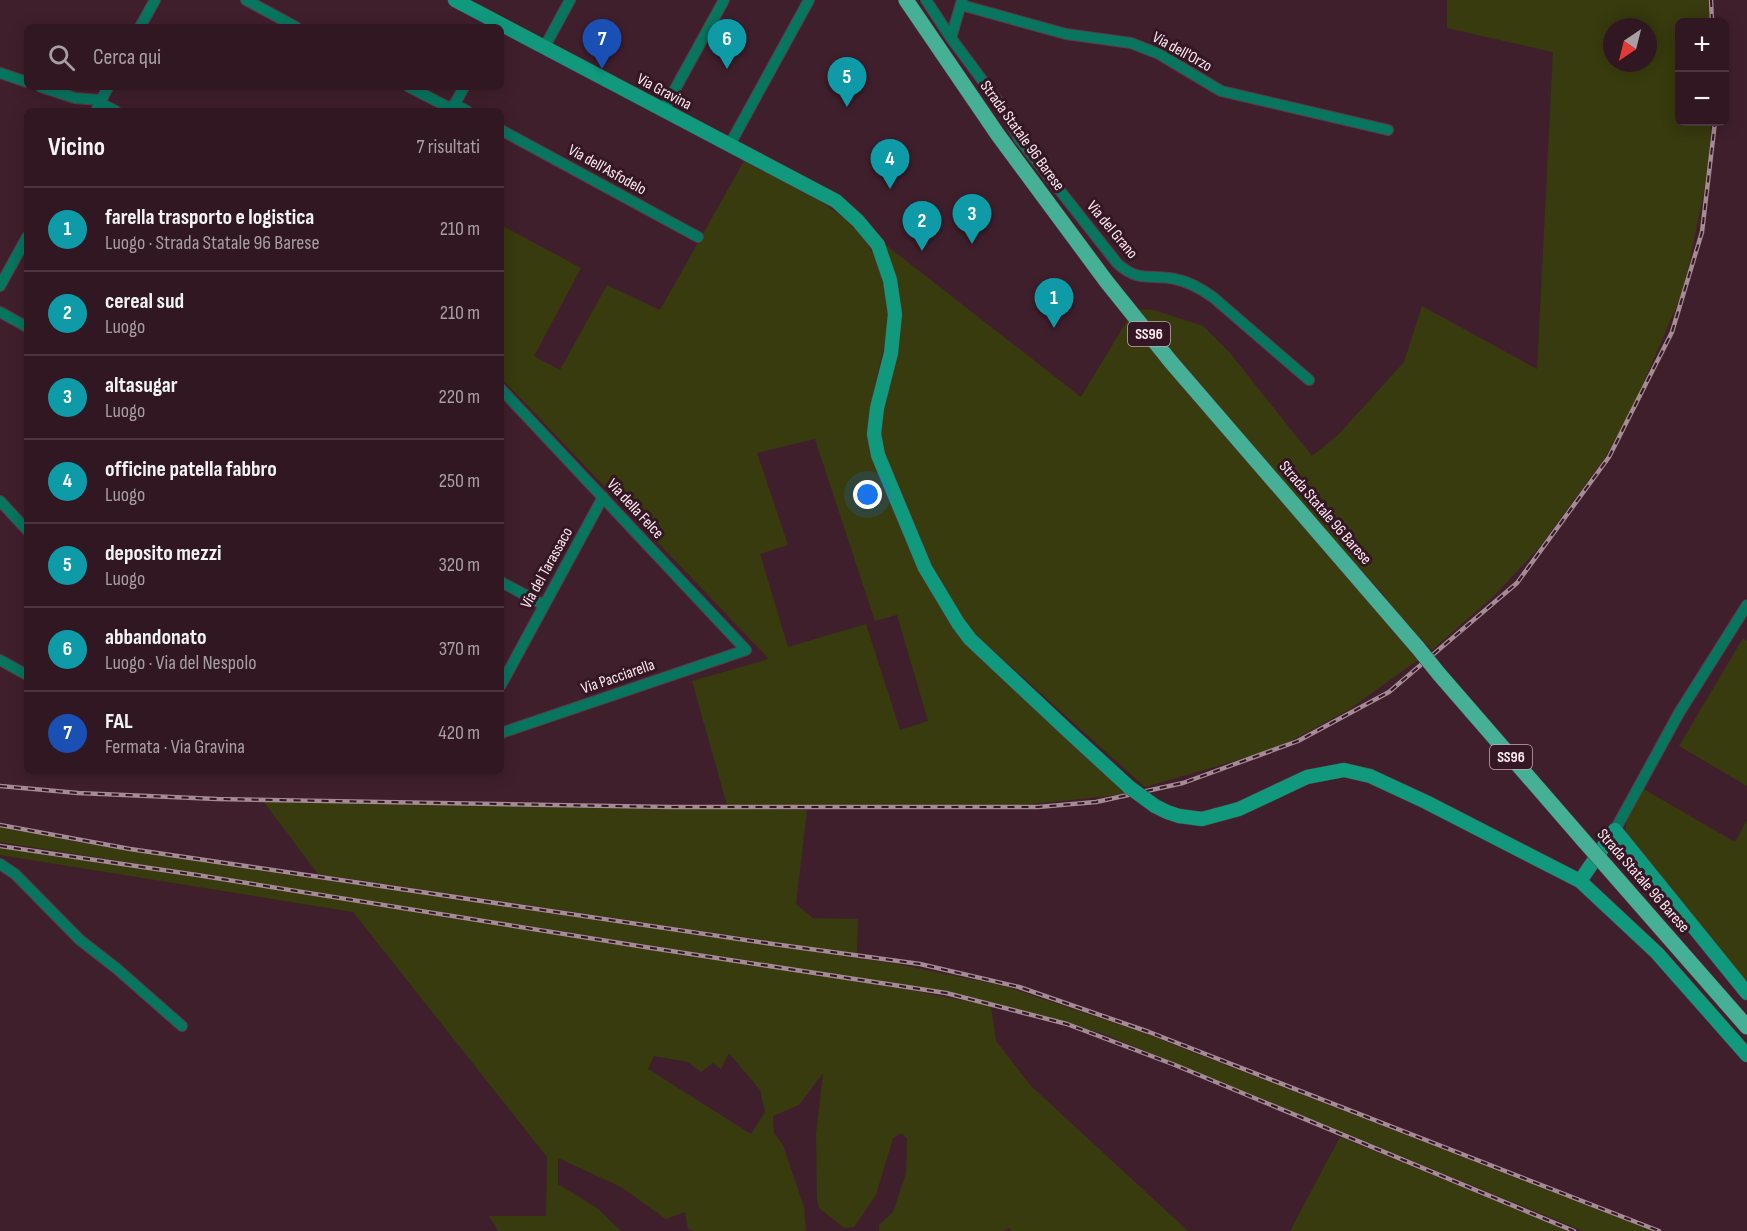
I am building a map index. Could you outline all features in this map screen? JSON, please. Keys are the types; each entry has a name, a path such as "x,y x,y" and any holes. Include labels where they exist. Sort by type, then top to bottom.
{"main road":[{"name":"Via Gravina","path":"455,0 474,6 497,24"},
{"name":"Strada Statale 96 Barese","path":"906,0 998,135 1106,281 1171,363 1747,1027"},
{"name":"Via Gravina","path":"504,28 836,201 858,221 878,245 891,280 895,314 891,353 877,408 874,434 878,455 925,568 970,639 1129,786 1155,806 1167,812 1202,819 1239,809 1307,777 1344,771 1370,776 1426,801 1580,881 1658,953 1747,1055"},
{"path":"1580,881 1615,830 1747,993"}],"street":[{"path":"142,24 155,0"},
{"path":"246,0 290,24"},
{"path":"544,48 570,0"},
{"path":"663,111 724,0"},
{"path":"729,146 809,0"},
{"name":"Via del Grano","path":"926,0 1000,104 1020,140 1117,263 1132,274 1174,279 1198,287 1214,298 1309,381"},
{"path":"951,38 962,2"},
{"name":"Via dell'Orzo","path":"962,2 1066,34 1131,43 1159,54 1221,91 1388,130"},
{"path":"0,73 24,81"},
{"path":"50,90 99,105 106,90"},
{"path":"415,90 452,108 462,90"},
{"name":"Via dell'Asfodelo","path":"504,132 698,237"},
{"path":"0,286 24,242"},
{"path":"0,312 24,325"},
{"name":"Via della Felce","path":"504,392 746,650"},
{"name":"Via del Tarassaco","path":"504,679 603,497"},
{"path":"0,501 24,527"},
{"path":"504,584 544,605"},
{"path":"1615,830 1679,713 1747,605"},
{"name":"Via Pacciarella","path":"504,732 746,650"},
{"path":"0,660 24,673"},
{"path":"0,864 15,874 80,940 182,1026"}],"green space":[{"path":"1447,0 1708,0 1710,18 1675,18 1675,126 1711,126 1709,167 1684,289 1630,414 1604,459 1539,548 1494,596 1432,650 1388,606 1384,595 1285,487 1136,309 1154,310 1203,326 1230,353 1312,456 1338,435 1404,362 1422,306 1537,369 1553,52 1447,28"},
{"path":"744,161 811,196 851,225 867,243 878,265 889,311 886,339 872,403 869,439 967,641 1127,794 994,808 727,805 692,681 769,659 504,381 504,227 581,268 534,356 560,370 607,285 660,310","holes":["815,439 875,621 897,615 928,721 900,730 866,624 788,647 760,554 788,545 757,453"]},
{"path":"886,245 1081,397 1128,319 1422,657 1350,709 1276,749 1145,787 967,627 925,558 883,451 879,427 900,312"},
{"path":"1743,638 1747,641 1747,786 1679,746"},
{"path":"1640,787 1735,842 1747,820 1747,984 1625,833 1628,809"},
{"path":"264,802 807,810 796,904 813,918 858,919 857,954 318,874"},
{"path":"0,825 77,842 897,964 1004,986 1141,1032 1653,1231 1583,1231 1101,1033 936,991 0,842"},
{"path":"0,846 899,988 991,1006 996,1041 1031,1086 1188,1231 1011,1231 1009,1228 1003,1231 879,1231 879,1225 893,1212 906,1173 907,1138 901,1133 893,1138 876,1195 854,1227 844,1228 819,1208 817,1199 816,1134 823,1073 799,1105 773,1116 774,1133 783,1145 804,1207 806,1231 694,1231 688,1229 685,1212 666,1219 621,1187 558,1158 558,1184 597,1208 621,1231 498,1231 489,1216 546,1216 547,1157 353,912 0,855","holes":["729,1053 760,1090 765,1112 751,1134 648,1069 654,1056 688,1062 701,1072 713,1063 721,1069"]},
{"path":"1340,1137 1569,1231 1290,1231"}],"railway":[{"path":"1711,0 1712,18"},
{"path":"0,786 78,793 217,799 670,807 1038,807 1096,802 1183,783 1298,741 1389,692 1517,583 1609,457 1672,332 1702,232 1715,126"},
{"path":"0,825 130,849 920,964 1019,987 1149,1032 1659,1231"},
{"path":"0,846 946,993 1067,1024 1175,1065 1574,1231"}],"place":[{"name":"FAL","path":"602,69"},
{"name":"abbandonato","path":"727,69"},
{"name":"deposito mezzi","path":"847,107"},
{"name":"officine patella fabbro","path":"890,189"},
{"name":"altasugar","path":"972,244"},
{"name":"cereal sud","path":"922,251"},
{"name":"farella trasporto e logistica","path":"1054,328"}]}
